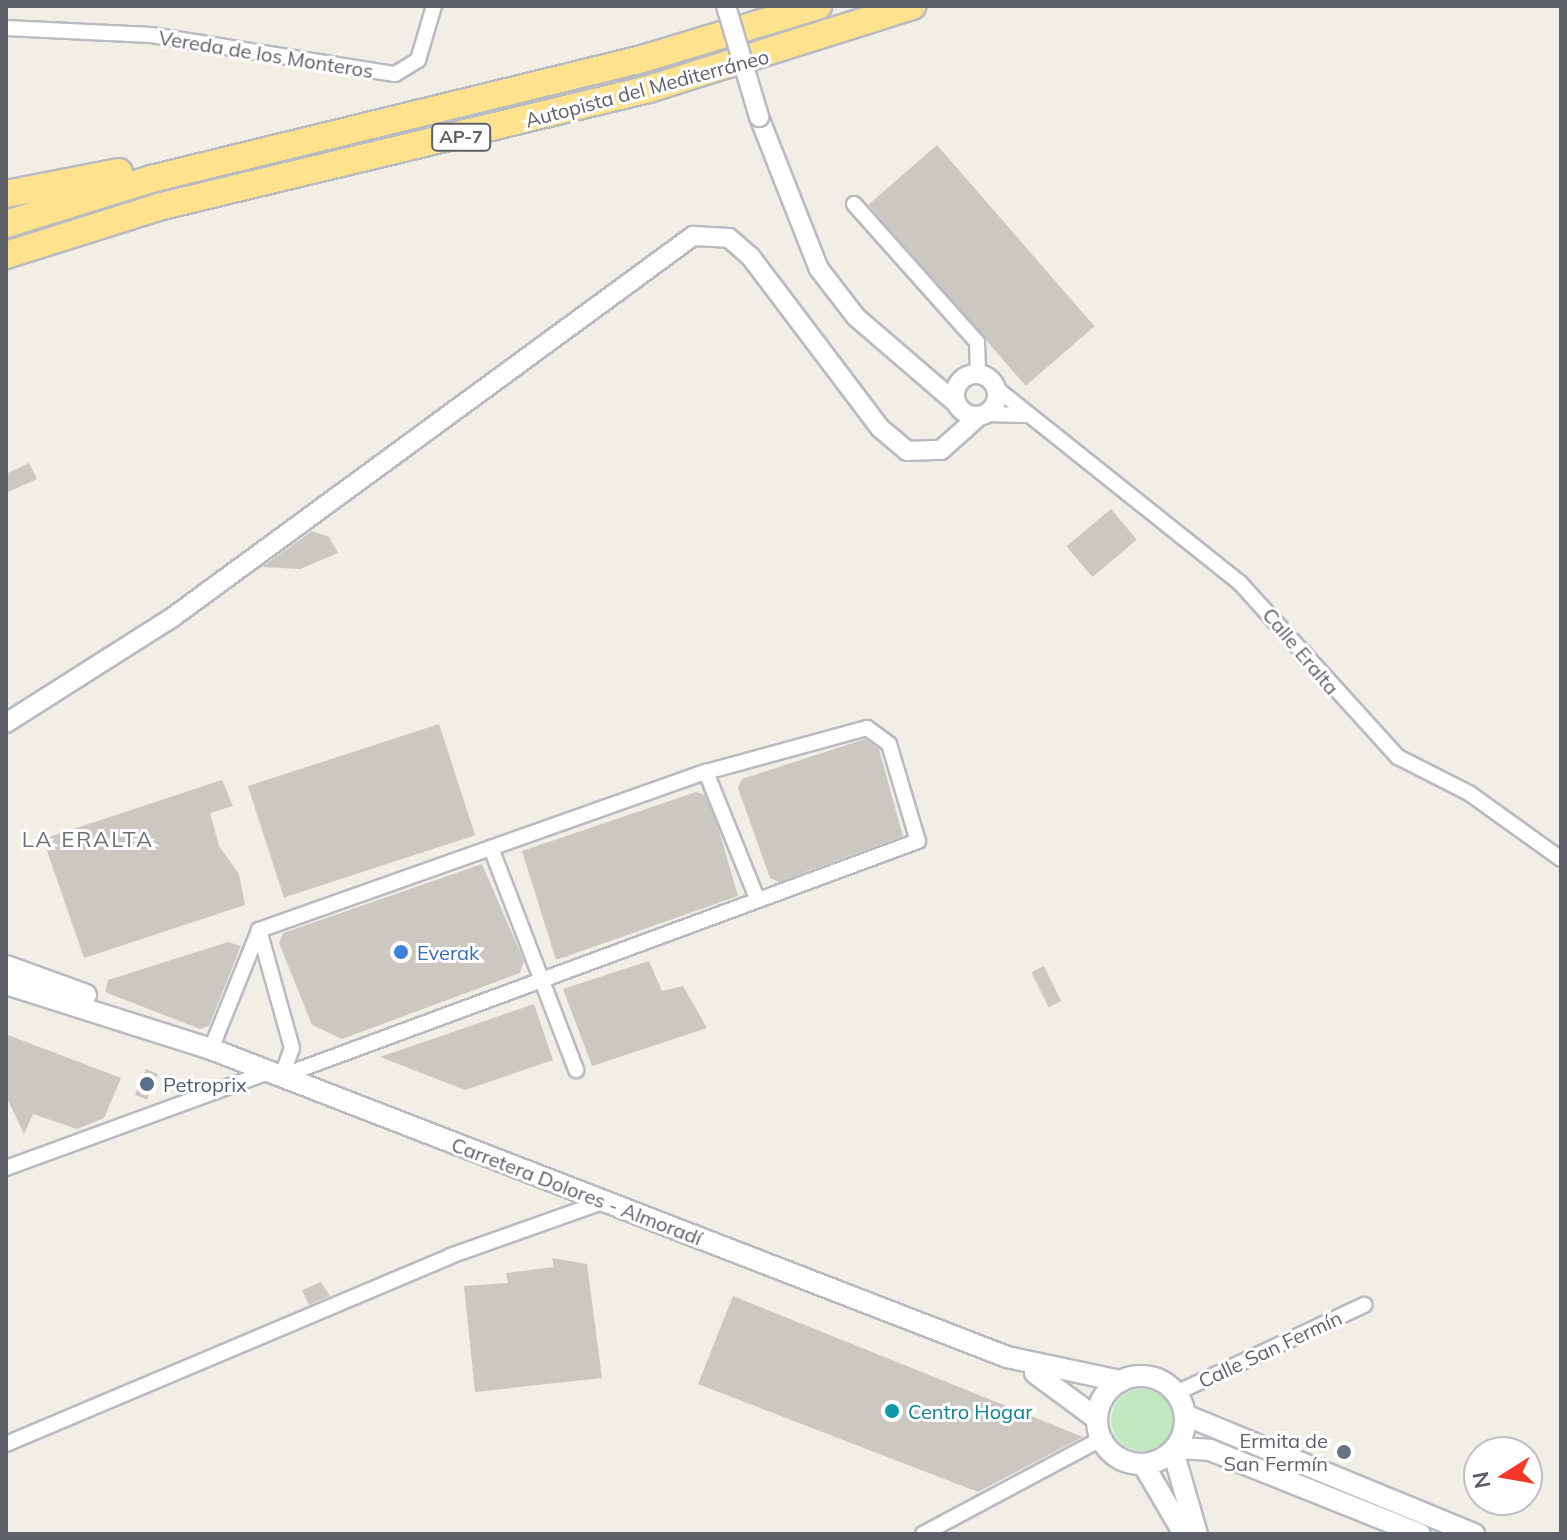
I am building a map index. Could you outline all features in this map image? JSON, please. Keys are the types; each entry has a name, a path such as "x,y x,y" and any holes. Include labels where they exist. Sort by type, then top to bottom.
{"highway":[{"name":"Autopista del Mediterráneo","path":"6,224 221,161 642,59 818,6"},
{"name":"Autopista del Mediterráneo","path":"6,255 158,207 620,97 912,6"},
{"path":"6,194 150,165 221,161"}],"main road":[{"name":"Carretera Dolores - Almoradí","path":"6,966 147,1025 1007,1357"},
{"name":"Carretera Dolores - Almoradí","path":"6,984 147,1025"},
{"path":"1007,1357 1120,1381 1154,1377 1176,1393 1185,1415 1174,1449 1197,1534"},
{"path":"1007,1357 1096,1418"},
{"path":"1120,1381 1103,1397 1096,1418 1101,1439 1125,1461 1143,1464 1174,1449 1210,1450 1420,1534"},
{"path":"1185,1415 1474,1534"},
{"path":"1143,1464 1184,1534"}],"street":[{"name":"Vereda de los Monteros","path":"6,28 151,35 395,74 418,60 434,6"},
{"path":"726,6 759,117 819,269 856,317 958,406 982,415 1008,410 1051,425"},
{"path":"854,204 977,342 972,375 958,406 950,444"},
{"path":"6,723 173,617 693,236 729,238 750,256 894,441 919,454 950,444 982,415 997,389"},
{"path":"912,363 972,375 1051,425"},
{"name":"Calle Eralta","path":"1051,425 1240,583 1398,757 1469,793 1561,859"},
{"path":"6,1168 541,981 757,898 918,841 889,744 867,728 706,772 259,930 211,1049"},
{"path":"706,772 757,898"},
{"path":"491,848 576,1070"},
{"path":"259,930 292,1048 276,1074"},
{"path":"6,1444 450,1256 605,1201"},
{"name":"Calle San Fermín","path":"1176,1393 1364,1305"},
{"path":"923,1534 1101,1439"}],"green space":[{"path":"1142,1389 1154,1391 1164,1398 1171,1408 1171,1432 1164,1442 1154,1449 1142,1451 1130,1449 1120,1442 1113,1432 1111,1420 1113,1408 1120,1398 1130,1391"}],"building":[{"path":"937,145 1094,326 1026,386 868,205"},
{"path":"29,463 37,479 6,493 6,474"},
{"path":"1111,509 1137,540 1092,577 1067,546"},
{"path":"312,531 329,537 338,553 300,569 262,567"},
{"path":"439,724 475,835 284,897 248,786"},
{"path":"865,739 879,749 903,836 779,882 770,878 738,788 742,779"},
{"path":"222,780 233,806 210,813 219,846 239,874 245,905 84,958 43,839"},
{"path":"696,792 705,795 718,827 738,896 556,960 522,851"},
{"name":"Everak","path":"482,864 524,961 520,973 342,1039 312,1025 279,943 283,933"},
{"path":"228,942 241,946 209,1026 200,1029 105,992 108,980"},
{"path":"649,961 662,991 683,986 707,1028 592,1066 563,989"},
{"path":"1044,966 1061,1001 1049,1007 1031,972"},
{"path":"534,1004 553,1060 465,1090 380,1057"},
{"path":"8,1035 121,1078 104,1118 77,1129 33,1114 24,1134 6,1096"},
{"name":"Petroprix","path":"146,1069 158,1074 147,1100 135,1095"},
{"path":"552,1258 587,1264 602,1378 475,1392 464,1286 508,1283 506,1273 554,1267"},
{"path":"321,1282 330,1296 309,1305 302,1290"},
{"name":"Centro Hogar","path":"733,1296 1083,1437 978,1492 698,1384"}],"place":[{"name":"Everak","path":"401,952"},
{"name":"Petroprix","path":"147,1084"},
{"name":"Centro Hogar","path":"892,1411"},
{"name":"Ermita de San Fermín","path":"1344,1452"}],"district":[{"name":"LA ERALTA","path":"88,840"}]}
